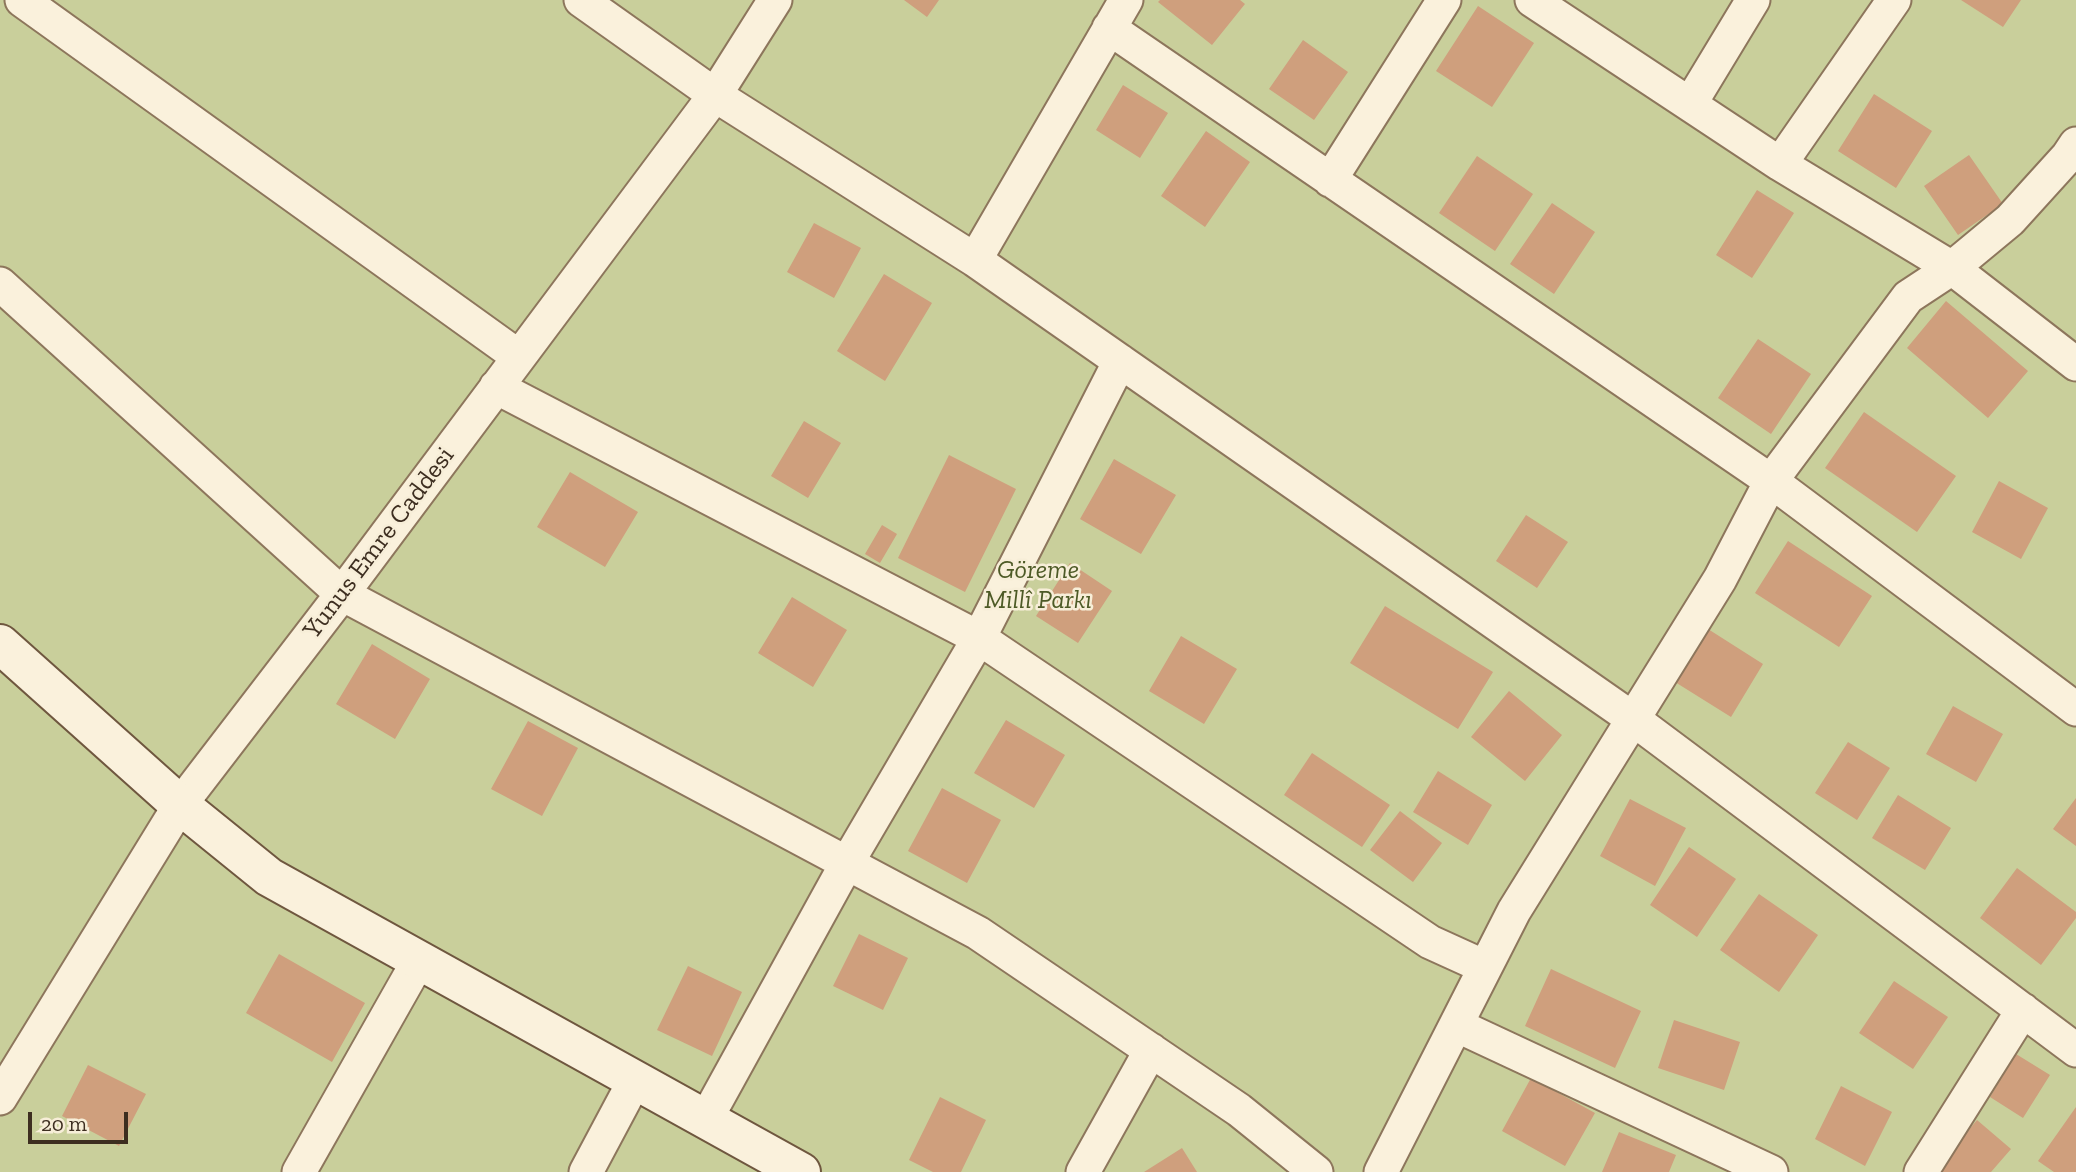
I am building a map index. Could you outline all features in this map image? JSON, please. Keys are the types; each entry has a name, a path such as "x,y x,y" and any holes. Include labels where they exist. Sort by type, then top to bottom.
{"main road":[{"path":"0,644 180,805 269,877 801,1172"}],"street":[{"path":"22,0 519,357"},
{"path":"581,0 715,95 975,260 1633,719 2076,1050"},
{"name":"Yunus Emre Caddesi","path":"0,1098 180,805 342,594 715,95 775,0"},
{"path":"975,260 1126,0"},
{"path":"1330,180 1444,0"},
{"path":"1532,0 1780,164 1952,268 2076,364"},
{"path":"1690,104 1753,0"},
{"path":"1780,164 1894,0"},
{"path":"1109,28 1770,481 2076,709"},
{"path":"1381,1172 1514,911 1720,579 1770,481 1908,297 1952,268 2010,220 2076,144"},
{"path":"0,284 342,594 978,933 1239,1110 1316,1172"},
{"path":"706,1119 847,863 979,638 1120,361"},
{"path":"496,387 979,638 1430,942 1485,967"},
{"path":"299,1172 419,960"},
{"path":"1921,1172 2023,1010"},
{"path":"1456,1025 1771,1172"},
{"path":"1083,1172 1151,1050"},
{"path":"586,1172 635,1080"}],"green space":[{"name":"Göreme Millî Parkı","path":"0,0 2076,0 2076,1172 0,1172"}],"building":[{"path":"904,0 939,0 927,17"},
{"path":"1240,0 1245,4 1212,45 1158,2"},
{"path":"1961,0 2021,0 2003,27"},
{"path":"1478,6 1534,43 1492,107 1436,71"},
{"path":"1303,40 1348,72 1314,120 1269,89"},
{"path":"1123,85 1168,113 1140,158 1096,130"},
{"path":"1874,94 1932,131 1896,188 1838,151"},
{"path":"1206,131 1250,162 1205,227 1161,196"},
{"path":"1969,155 2003,204 1958,235 1924,186"},
{"path":"1477,156 1533,194 1495,251 1439,213"},
{"path":"1757,190 1794,213 1752,278 1716,255"},
{"path":"1552,203 1595,232 1554,294 1510,264"},
{"path":"814,223 861,248 834,298 787,272"},
{"path":"884,274 932,303 885,381 837,351"},
{"path":"1946,301 2028,371 1988,418 1907,348"},
{"path":"1758,339 1811,374 1771,434 1718,398"},
{"path":"1864,412 1956,476 1917,532 1825,468"},
{"path":"804,421 841,443 808,498 771,476"},
{"path":"949,455 1016,489 965,592 898,558"},
{"path":"1114,459 1176,495 1141,554 1080,519"},
{"path":"570,472 638,512 605,567 537,527"},
{"path":"1999,481 2048,508 2021,559 1972,532"},
{"path":"1526,515 1568,542 1537,588 1496,561"},
{"path":"882,525 897,534 880,563 865,554"},
{"path":"1788,541 1872,596 1839,647 1755,593"},
{"path":"1070,563 1112,591 1078,643 1036,616"},
{"path":"792,597 847,630 813,687 758,653"},
{"path":"1385,606 1493,672 1458,729 1350,663"},
{"path":"1708,629 1763,664 1731,717 1675,682"},
{"path":"1181,636 1237,669 1204,724 1149,691"},
{"path":"372,644 430,679 395,739 336,704"},
{"path":"1509,691 1562,735 1525,781 1471,737"},
{"path":"1953,706 2003,734 1976,782 1926,754"},
{"path":"1006,720 1065,755 1034,808 974,773"},
{"path":"528,721 578,748 542,816 491,789"},
{"path":"1848,742 1890,768 1857,820 1815,793"},
{"path":"1312,753 1390,805 1362,847 1284,795"},
{"path":"1438,771 1492,805 1468,845 1413,812"},
{"path":"942,788 1001,820 967,883 908,851"},
{"path":"1898,795 1951,828 1925,870 1872,838"},
{"path":"2076,798 2076,846 2053,829"},
{"path":"1630,799 1686,828 1655,886 1600,856"},
{"path":"1400,811 1442,843 1413,882 1370,850"},
{"path":"1689,847 1736,879 1697,937 1650,905"},
{"path":"2017,868 2076,912 2076,918 2041,965 1980,918"},
{"path":"1759,894 1818,935 1779,992 1720,950"},
{"path":"859,934 908,958 883,1010 833,986"},
{"path":"279,954 365,1003 332,1062 246,1013"},
{"path":"688,966 742,992 712,1056 657,1030"},
{"path":"1551,969 1641,1011 1615,1068 1525,1026"},
{"path":"1894,981 1948,1017 1913,1069 1859,1033"},
{"path":"1674,1020 1740,1042 1724,1090 1658,1068"},
{"path":"2016,1054 2050,1075 2023,1118 1990,1097"},
{"path":"88,1065 146,1094 119,1146 62,1116"},
{"path":"1531,1078 1595,1113 1565,1166 1502,1131"},
{"path":"1841,1086 1892,1112 1865,1166 1815,1139"},
{"path":"940,1097 986,1120 961,1172 933,1172 909,1160"},
{"path":"2076,1107 2076,1172 2054,1172 2038,1161"},
{"path":"1977,1120 2011,1149 1991,1172 1940,1172 1936,1169"},
{"path":"1619,1132 1676,1155 1669,1172 1602,1172"},
{"path":"1182,1148 1197,1172 1144,1172"}]}
